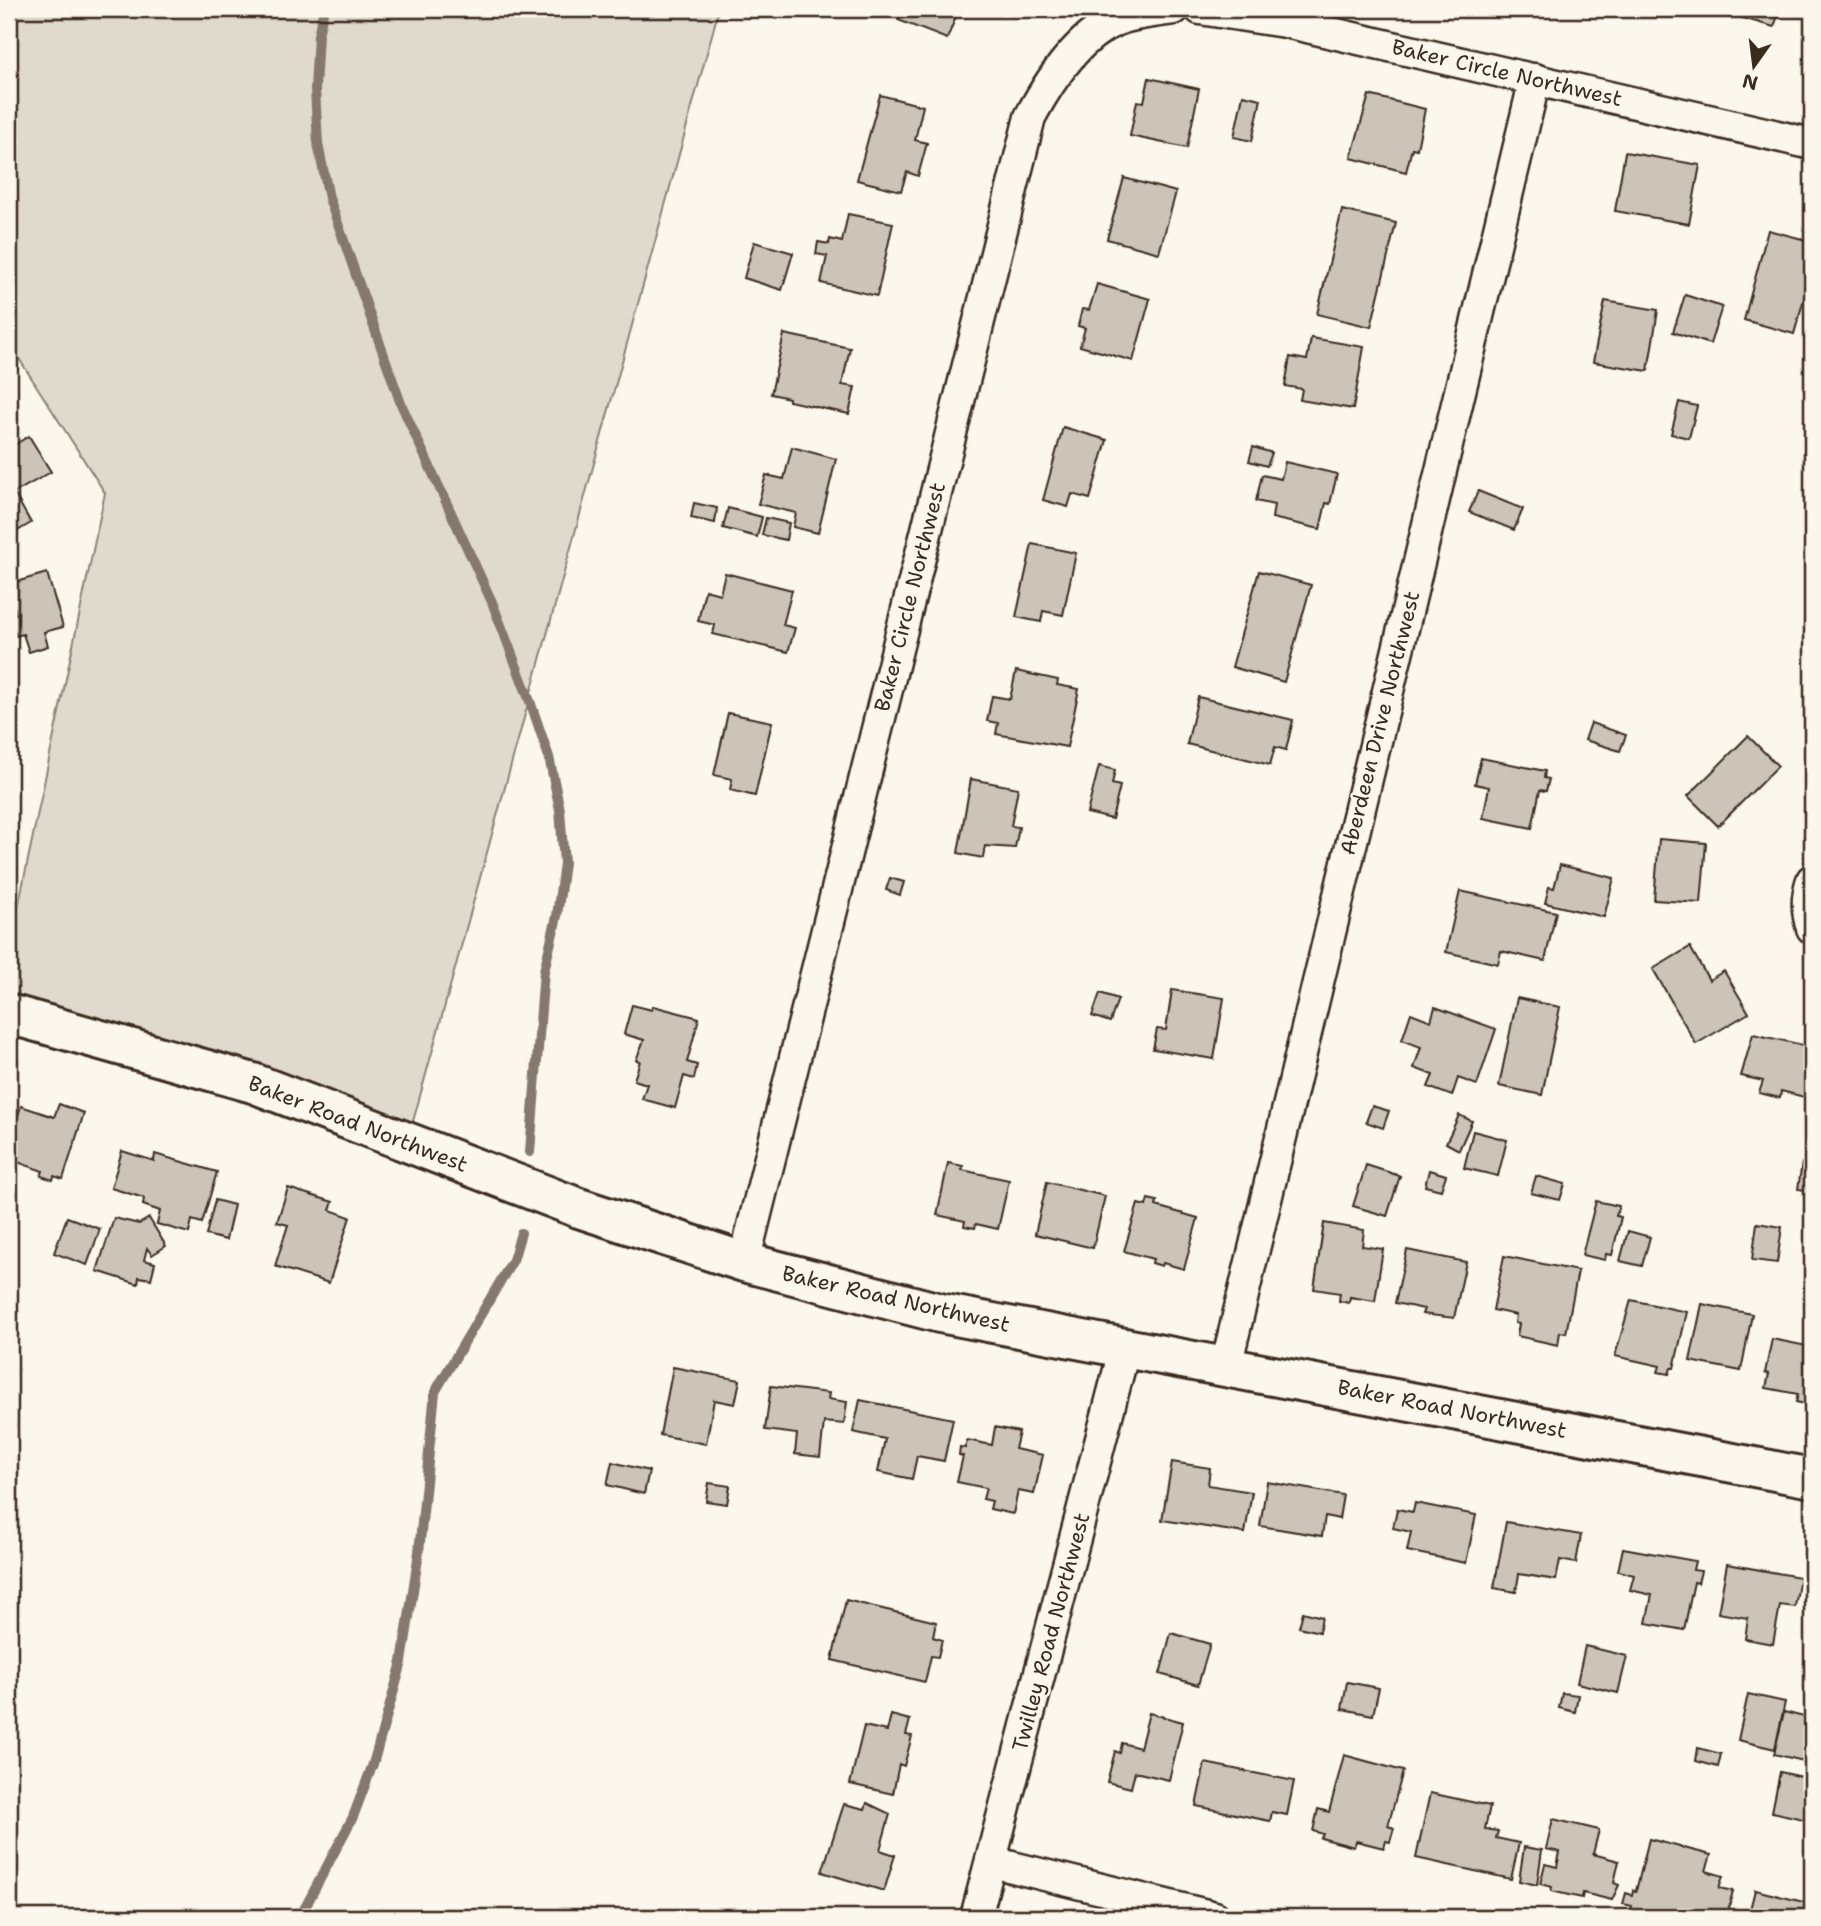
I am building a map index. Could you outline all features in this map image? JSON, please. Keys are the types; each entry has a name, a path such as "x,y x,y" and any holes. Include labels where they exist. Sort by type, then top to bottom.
{"street":[{"name":"Baker Circle Northwest","path":"744,1262 1030,117 1047,84 1079,47 1115,21 1174,9"},
{"name":"Baker Circle Northwest","path":"1200,9 1285,22 1812,144"},
{"name":"Aberdeen Drive Northwest","path":"1226,1366 1535,79"},
{"path":"1812,880 1807,904 1812,928"},
{"name":"Baker Road Northwest","path":"9,1014 253,1083 579,1208 744,1262 940,1313 1812,1478"},
{"name":"Twilley Road Northwest","path":"976,1917 1125,1347"},
{"path":"992,1862 1215,1917"}],"shaded area":[{"path":"9,9 719,9 409,1136 9,997 9,950 105,493 9,343"}],"building":[{"path":"902,9 959,9 947,39 898,20"},
{"path":"1711,9 1780,9 1774,27"},
{"path":"1812,9 1812,27 1807,26"},
{"path":"1149,78 1199,89 1187,148 1130,136 1137,101 1144,102"},
{"path":"880,95 923,106 915,140 927,143 918,176 907,172 901,191 857,180"},
{"path":"1243,95 1261,99 1252,141 1234,137"},
{"path":"1369,95 1425,109 1417,149 1412,148 1406,172 1351,158"},
{"path":"1625,152 1700,165 1689,224 1615,211"},
{"path":"1124,178 1176,192 1159,253 1107,239"},
{"path":"1342,210 1396,223 1371,327 1317,314"},
{"path":"848,214 893,223 877,296 821,283 827,256 816,254 818,242 829,244 830,239 842,242"},
{"path":"1768,230 1810,241 1806,256 1812,257 1812,301 1804,299 1794,334 1744,320"},
{"path":"754,242 793,253 782,290 744,278"},
{"path":"1097,284 1150,299 1133,361 1080,346 1085,328 1078,326 1082,309 1089,310"},
{"path":"1685,295 1722,307 1710,344 1673,332"},
{"path":"1605,301 1658,310 1648,371 1593,362"},
{"path":"784,334 850,348 842,385 855,387 849,414 789,401 789,398 771,394"},
{"path":"1311,338 1364,347 1353,409 1300,400 1302,389 1285,386 1290,357 1307,360"},
{"path":"1679,402 1697,406 1689,438 1671,434"},
{"path":"1063,427 1107,440 1090,499 1072,494 1068,507 1043,500"},
{"path":"29,436 51,472 14,493 31,523 9,536 9,448"},
{"path":"792,447 836,459 818,533 793,527 796,513 758,504 766,475 784,479"},
{"path":"1253,447 1272,453 1267,466 1249,461"},
{"path":"1285,462 1337,474 1330,504 1326,503 1320,529 1272,518 1274,505 1256,501 1262,475 1281,479"},
{"path":"1478,491 1523,509 1514,530 1469,512"},
{"path":"694,503 717,508 715,523 691,518"},
{"path":"728,508 762,517 757,537 723,528"},
{"path":"766,518 789,523 786,540 762,535"},
{"path":"1032,544 1076,553 1063,615 1043,611 1041,622 1016,617"},
{"path":"1259,571 1311,585 1284,682 1232,667"},
{"path":"47,573 63,627 44,632 48,646 29,652 23,634 16,636 10,616 16,614 9,584"},
{"path":"725,573 792,590 783,625 795,628 788,652 713,634 715,625 698,621 705,590 720,594"},
{"path":"1016,671 1058,680 1057,685 1079,689 1067,747 996,734 998,723 987,721 992,696 1010,699"},
{"path":"1198,697 1293,720 1286,750 1275,747 1270,765 1187,744"},
{"path":"728,713 772,722 755,796 730,790 732,779 714,775"},
{"path":"1591,723 1626,735 1620,751 1585,740"},
{"path":"1748,736 1778,766 1718,826 1688,796"},
{"path":"1481,758 1545,771 1544,778 1549,779 1546,791 1540,790 1532,828 1483,818 1489,787 1475,784"},
{"path":"1099,766 1115,770 1112,784 1120,786 1112,819 1087,813"},
{"path":"971,779 1018,788 1011,826 1019,827 1015,848 985,846 983,858 958,853"},
{"path":"1659,839 1706,843 1701,903 1654,900"},
{"path":"1560,865 1614,878 1604,917 1545,903 1549,887 1554,888"},
{"path":"890,878 904,882 900,895 886,890"},
{"path":"1460,891 1556,912 1545,961 1501,951 1498,964 1446,952"},
{"path":"1690,947 1709,980 1724,971 1749,1013 1696,1044 1653,969"},
{"path":"1172,990 1224,998 1214,1059 1153,1049 1157,1029 1166,1030"},
{"path":"1100,993 1118,999 1110,1022 1092,1016"},
{"path":"1517,998 1560,1007 1542,1095 1499,1086"},
{"path":"632,1005 652,1010 653,1006 699,1018 687,1062 697,1065 694,1079 684,1076 675,1108 642,1099 647,1084 634,1080 640,1061 636,1060 644,1040 624,1034"},
{"path":"1435,1007 1496,1029 1477,1085 1458,1078 1452,1096 1428,1087 1433,1075 1414,1068 1421,1047 1402,1040 1411,1013 1431,1021"},
{"path":"1753,1034 1812,1047 1812,1099 1781,1091 1780,1098 1759,1093 1763,1081 1741,1076"},
{"path":"59,1104 84,1113 63,1179 54,1176 53,1180 41,1176 43,1171 9,1159 9,1143 21,1106 54,1117"},
{"path":"1372,1106 1389,1111 1383,1128 1366,1122"},
{"path":"1459,1115 1472,1121 1459,1150 1446,1143"},
{"path":"1473,1131 1507,1140 1498,1176 1464,1168"},
{"path":"122,1151 154,1161 155,1154 217,1172 202,1223 192,1220 189,1233 157,1224 160,1211 143,1205 144,1198 111,1188"},
{"path":"948,1163 963,1166 962,1170 1009,1180 998,1229 976,1224 975,1228 964,1226 965,1221 937,1215"},
{"path":"1802,1163 1812,1165 1812,1191 1798,1189"},
{"path":"1366,1165 1400,1176 1387,1216 1353,1206"},
{"path":"1429,1170 1446,1175 1441,1190 1425,1186"},
{"path":"1536,1176 1565,1184 1560,1200 1531,1193"},
{"path":"1047,1182 1105,1196 1093,1248 1035,1234"},
{"path":"288,1188 333,1202 330,1210 350,1217 329,1283 275,1266 288,1225 277,1222"},
{"path":"1148,1199 1157,1201 1156,1206 1198,1218 1184,1269 1152,1263 1153,1259 1124,1251 1138,1204 1146,1206"},
{"path":"215,1200 234,1205 226,1240 206,1235"},
{"path":"1596,1201 1619,1206 1616,1216 1621,1217 1612,1255 1606,1254 1605,1260 1582,1255"},
{"path":"67,1217 100,1229 87,1265 54,1253"},
{"path":"114,1218 139,1224 149,1218 166,1246 152,1255 147,1248 144,1260 155,1263 151,1279 139,1277 138,1284 97,1271"},
{"path":"1324,1223 1364,1230 1362,1246 1383,1249 1375,1301 1350,1297 1349,1303 1339,1301 1340,1293 1314,1289"},
{"path":"1757,1223 1782,1227 1777,1263 1752,1260"},
{"path":"1628,1231 1650,1237 1642,1266 1620,1261"},
{"path":"1407,1250 1466,1262 1454,1318 1422,1314 1424,1309 1395,1303"},
{"path":"1504,1256 1578,1271 1566,1333 1560,1332 1558,1345 1517,1336 1519,1324 1515,1323 1516,1315 1493,1310"},
{"path":"1631,1300 1687,1312 1674,1368 1671,1368 1669,1374 1658,1372 1660,1366 1615,1356"},
{"path":"1702,1304 1752,1314 1741,1371 1690,1361"},
{"path":"1772,1339 1812,1347 1812,1397 1809,1405 1796,1402 1798,1394 1766,1388 1769,1374 1765,1373"},
{"path":"673,1367 740,1380 735,1404 714,1400 706,1444 660,1435"},
{"path":"771,1386 829,1393 828,1399 847,1402 844,1424 824,1422 820,1457 795,1454 797,1434 765,1430"},
{"path":"860,1400 953,1419 944,1461 917,1456 912,1479 878,1472 885,1439 853,1432"},
{"path":"995,1427 1019,1432 1015,1449 1043,1455 1034,1494 1018,1491 1013,1514 990,1509 992,1501 983,1499 986,1488 957,1482 963,1456 959,1455 960,1447 965,1448 967,1440 992,1445"},
{"path":"612,1462 649,1471 644,1494 607,1485"},
{"path":"1172,1462 1210,1468 1208,1485 1252,1492 1245,1533 1162,1520"},
{"path":"1267,1482 1343,1495 1339,1519 1325,1516 1322,1536 1260,1526"},
{"path":"709,1483 730,1486 727,1504 706,1501"},
{"path":"1415,1503 1476,1515 1466,1563 1407,1551 1411,1532 1393,1528 1397,1509 1413,1512"},
{"path":"1506,1522 1581,1535 1576,1563 1560,1560 1556,1580 1519,1574 1516,1592 1494,1588"},
{"path":"1623,1548 1695,1561 1693,1570 1701,1571 1698,1583 1694,1582 1684,1630 1646,1623 1652,1595 1630,1590 1634,1575 1618,1571"},
{"path":"1727,1564 1800,1577 1795,1607 1780,1605 1773,1644 1745,1639 1748,1618 1718,1613"},
{"path":"846,1600 936,1622 933,1637 942,1640 938,1657 931,1656 925,1682 832,1660"},
{"path":"1303,1612 1322,1617 1319,1632 1299,1627"},
{"path":"1171,1633 1210,1644 1198,1685 1160,1674"},
{"path":"1585,1646 1627,1656 1618,1693 1577,1683"},
{"path":"1347,1682 1379,1688 1373,1715 1342,1709"},
{"path":"1562,1693 1578,1695 1575,1712 1559,1708"},
{"path":"1748,1694 1785,1702 1775,1749 1738,1740"},
{"path":"1784,1712 1812,1719 1812,1763 1774,1754"},
{"path":"1149,1713 1183,1722 1169,1780 1135,1772 1131,1788 1107,1782 1115,1751 1120,1753 1122,1743 1140,1748"},
{"path":"891,1715 910,1720 906,1735 912,1736 904,1766 899,1764 893,1794 850,1784 864,1726 887,1731"},
{"path":"1698,1748 1721,1754 1718,1767 1696,1761"},
{"path":"1344,1755 1403,1771 1388,1826 1394,1828 1390,1842 1386,1841 1384,1848 1356,1841 1354,1847 1321,1838 1323,1834 1313,1831 1318,1809 1329,1812"},
{"path":"1205,1763 1294,1781 1287,1815 1272,1812 1270,1821 1196,1806"},
{"path":"1780,1772 1812,1779 1812,1821 1772,1812"},
{"path":"1430,1793 1490,1806 1485,1829 1498,1831 1496,1838 1519,1843 1511,1879 1416,1858"},
{"path":"867,1803 890,1814 880,1850 895,1855 884,1891 822,1872 844,1804 865,1809"},
{"path":"1553,1819 1599,1830 1593,1854 1619,1861 1614,1883 1619,1885 1612,1900 1583,1893 1582,1898 1551,1891 1552,1887 1540,1884 1545,1864 1557,1867 1560,1852 1546,1849"},
{"path":"1649,1839 1711,1855 1706,1871 1723,1876 1719,1888 1733,1891 1726,1917 1654,1914 1653,1917 1629,1917 1632,1906 1623,1904 1626,1893 1632,1895 1633,1890 1636,1891"},
{"path":"1524,1847 1542,1850 1537,1885 1519,1881"},
{"path":"1755,1890 1812,1904 1812,1917 1748,1917"}],"waterway":[{"path":"324,9 318,35 315,89 318,144 329,198 401,404 492,602 531,704 549,757 560,810 564,863 557,916 544,971 530,1152"},
{"path":"300,1917 353,1817 373,1764 402,1662 419,1552 435,1392 513,1260 521,1233"}]}
